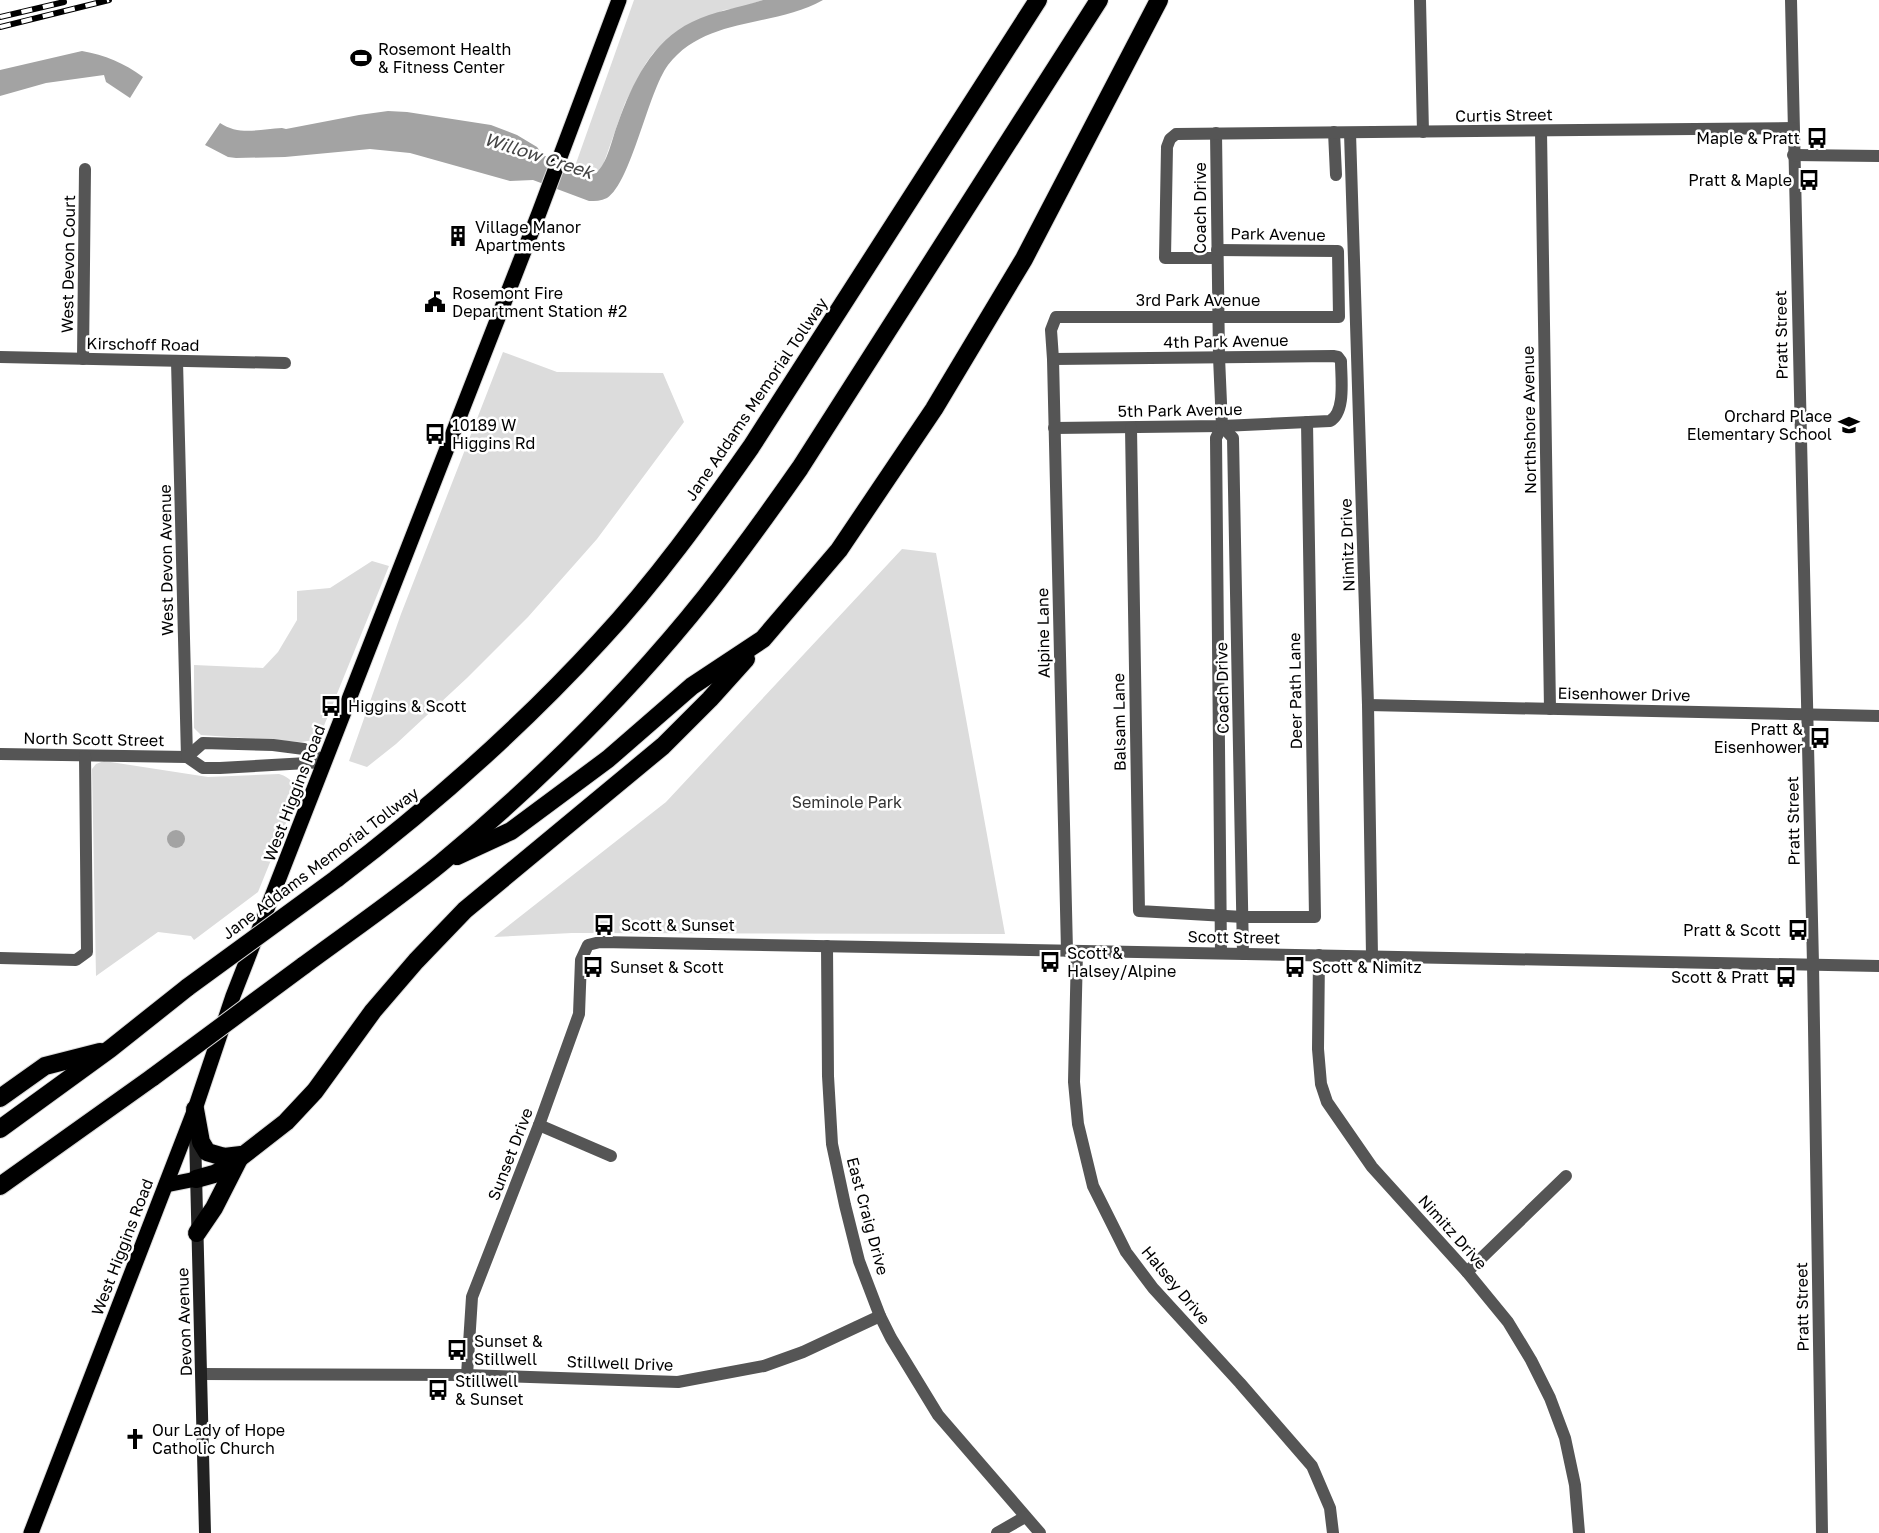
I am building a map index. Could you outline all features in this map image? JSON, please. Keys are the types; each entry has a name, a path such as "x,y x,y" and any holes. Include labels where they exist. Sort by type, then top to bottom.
{"highway":[{"name":"Jane Addams Memorial Tollway","path":"0,1129 336,879 428,807 516,727 601,641 654,579 751,447 1038,0"},
{"path":"0,1186 153,1077 439,864 561,755 632,681 705,597 749,541 800,468 1099,0"},
{"path":"196,1179 228,1167 286,1122 315,1090 374,1011 416,961 465,910 663,746 710,699 839,550 934,409 1023,259 1159,0"},
{"path":"439,864 512,831 608,759 692,686 763,639"},
{"path":"0,1098 45,1066 110,1049"},
{"path":"195,1109 201,1142 207,1152 224,1157 242,1155"},
{"path":"197,1233 214,1208 242,1155"}],"main road":[{"name":"West Higgins Road","path":"32,1533 195,1109 233,996 548,191 619,0"},
{"name":"Devon Avenue","path":"195,1109 205,1533"},
{"path":"166,1185 196,1179"}],"street":[{"path":"1420,0 1423,132"},
{"name":"Pratt Street","path":"1791,0 1813,964 1822,1533"},
{"name":"Curtis Street","path":"1216,133 1793,128"},
{"name":"Northshore Avenue","path":"1540,131 1550,709"},
{"path":"1334,132 1336,175"},
{"name":"Coach Drive","path":"1216,133 1222,426 1216,438 1221,954"},
{"name":"Park Avenue","path":"1216,133 1176,134 1168,142 1166,258 1217,254 1338,251 1339,317"},
{"name":"Nimitz Drive","path":"1350,133 1368,705 1372,956"},
{"path":"1793,155 1879,156"},
{"name":"West Devon Court","path":"84,359 85,169"},
{"name":"3rd Park Avenue","path":"1056,316 1339,317"},
{"name":"Alpine Lane","path":"1056,316 1051,330 1072,951"},
{"name":"Kirschoff Road","path":"0,357 285,363"},
{"name":"4th Park Avenue","path":"1053,359 1338,357 1341,362 1340,409 1336,418 1330,421 1307,422"},
{"name":"West Devon Avenue","path":"177,361 188,758"},
{"name":"5th Park Avenue","path":"1054,428 1222,426 1307,422"},
{"name":"Deer Path Lane","path":"1243,917 1315,917 1307,422"},
{"name":"Coach Drive","path":"1222,426 1233,438 1243,954"},
{"name":"Balsam Lane","path":"1131,428 1139,911 1243,917"},
{"name":"Eisenhower Drive","path":"1368,705 1879,716"},
{"name":"North Scott Street","path":"188,758 203,743 304,749 325,762"},
{"name":"North Scott Street","path":"0,754 188,758 203,768 246,768 325,762"},
{"path":"0,958 76,960 87,952 86,756"},
{"name":"Scott Street","path":"588,945 600,942 1879,966"},
{"name":"Sunset Drive","path":"467,1375 472,1297 539,1125 579,1014 581,960 588,945"},
{"name":"East Craig Drive","path":"827,946 828,1076 832,1144 859,1261 891,1338 938,1415 1040,1533"},
{"name":"Halsey Drive","path":"1072,951 1074,1082 1078,1124 1093,1186 1126,1252 1153,1287 1312,1466 1330,1508 1333,1533"},
{"name":"Nimitz Drive","path":"1318,955 1318,1049 1321,1084 1327,1102 1371,1167 1467,1272 1508,1322 1531,1360 1550,1398 1565,1438 1575,1485 1579,1533"},
{"path":"539,1125 611,1156"},
{"path":"1467,1272 1566,1176"},
{"name":"Stillwell Drive","path":"202,1374 467,1375 678,1382 764,1366 813,1348 880,1316"},
{"path":"997,1533 1025,1517"}],"green space":[{"path":"634,0 763,0 724,10 679,31 654,52 625,103 602,168 596,173 574,169"},
{"path":"503,352 557,372 663,373 684,422 597,539 528,617 396,744 367,767 349,761 401,614"},
{"name":"Seminole Park","path":"902,549 936,553 1005,934 572,933 494,937 666,802"},
{"path":"372,561 389,566 321,733 314,740 301,742 201,735 194,728 194,665 263,668 278,652 297,620 297,591 330,588"},
{"path":"104,761 208,777 279,774 292,782 297,796 258,892 194,940 191,936 158,932 96,976 92,769 96,764"}],"water":[{"name":"Willow Creek","path":"763,0 823,0 804,9 721,30 701,38 684,49 668,65 661,78 624,175 616,189 602,200 589,201 533,180 510,181 410,153 370,149 285,157 236,158 228,157 205,145 220,123 242,131 286,129 359,115 388,111 407,112 491,125 517,135 537,147 543,155 578,171 596,173 607,157 637,79 645,65 666,40 678,30 700,18"},
{"path":"82,51 114,60 143,77 130,98 106,82 104,75 46,83 0,96 0,70"},
{"path":"176,830 182,833 185,839 182,845 176,848 170,845 167,839 170,833"}],"railway":[{"path":"0,27 109,0"},
{"path":"0,17 64,2"}],"place":[{"name":"Rosemont Health & Fitness Center","path":"361,58"},
{"name":"Maple & Pratt","path":"1817,138"},
{"name":"Pratt & Maple","path":"1809,180"},
{"name":"Village Manor Apartments","path":"458,236"},
{"name":"Rosemont Fire Department Station #2","path":"435,302"},
{"name":"Orchard Place Elementary School","path":"1849,425"},
{"name":"10189 W Higgins Rd","path":"435,434"},
{"name":"Higgins & Scott","path":"331,706"},
{"name":"Pratt & Eisenhower","path":"1820,738"},
{"name":"Scott & Sunset","path":"604,925"},
{"name":"Pratt & Scott","path":"1798,930"},
{"name":"Scott & Halsey/Alpine","path":"1050,962"},
{"name":"Sunset & Scott","path":"593,967"},
{"name":"Scott & Nimitz","path":"1295,967"},
{"name":"Scott & Pratt","path":"1786,977"},
{"name":"Sunset & Stillwell","path":"457,1350"},
{"name":"Stillwell & Sunset","path":"438,1390"},
{"name":"Our Lady of Hope Catholic Church","path":"135,1439"}]}
